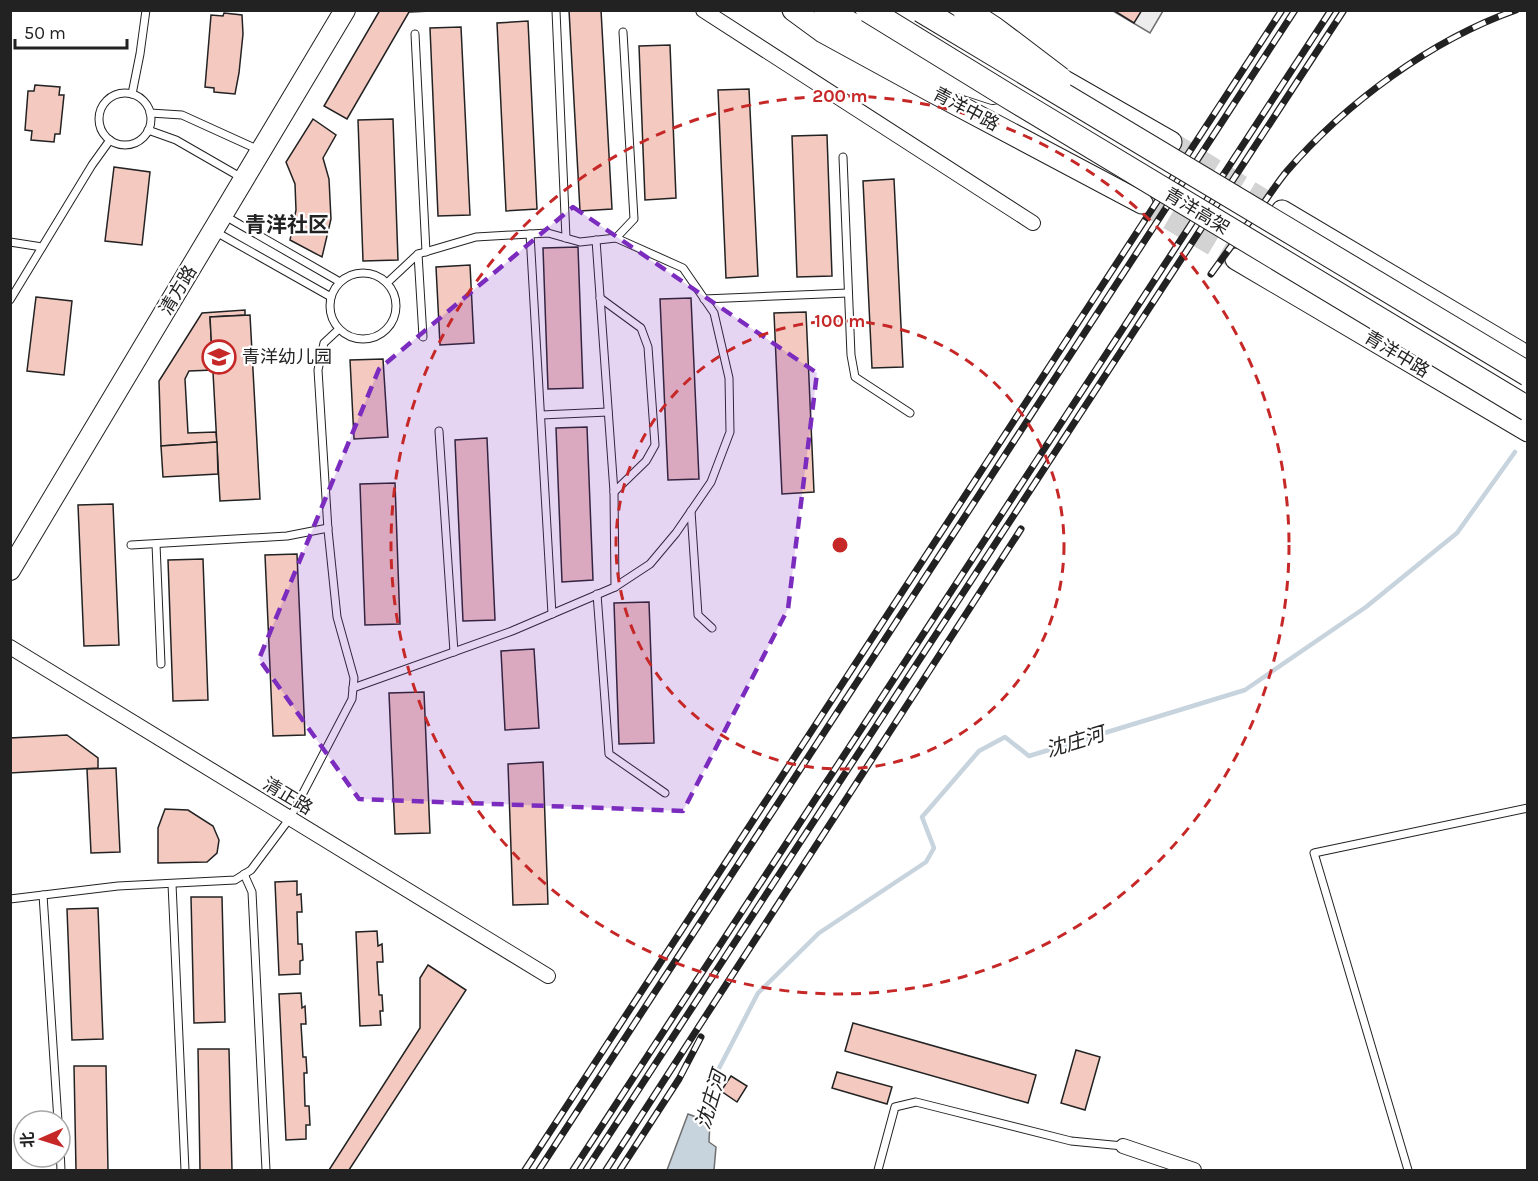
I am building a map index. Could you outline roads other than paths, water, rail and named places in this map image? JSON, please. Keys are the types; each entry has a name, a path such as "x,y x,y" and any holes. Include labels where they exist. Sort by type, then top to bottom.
{"highway":[{"name":"青洋高架","path":"868,10 1527,409"},
{"name":"青洋高架","path":"921,10 1166,148 1527,374"},
{"path":"965,10 1166,148"},
{"path":"824,21 935,73 1008,96"}],"main road":[{"path":"773,10 824,21"},
{"name":"青洋中路","path":"793,10 824,21 931,91 1142,203"},
{"path":"941,10 1166,148"},
{"path":"983,10 1166,148"},
{"path":"1282,211 1527,357"},
{"name":"青洋中路","path":"1236,259 1527,431"}],"street":[{"name":"清方路","path":"10,570 345,10"},
{"path":"702,10 1032,223"},
{"name":"清正路","path":"10,647 548,976"},
{"path":"1123,1146 1194,1170"}],"lane":[{"path":"132,94 146,10"},
{"path":"556,11 566,238"},
{"path":"616,238 634,219 623,32"},
{"path":"415,34 426,252"},
{"path":"123,93 140,98 150,113 148,130 138,142 130,144 122,145 110,140 102,132 99,124 101,107 114,95 123,93"},
{"path":"150,113 182,115 261,152"},
{"path":"148,130 176,140 244,179"},
{"path":"10,300 92,165 110,140"},
{"path":"843,157 851,355 855,377 910,413"},
{"path":"218,223 340,282"},
{"path":"218,223 331,297"},
{"path":"353,688 512,631 615,586 650,564 676,533 711,482 730,432 729,378 714,313 683,268 616,238 580,242 548,233 476,237 418,254 387,283"},
{"path":"530,234 552,614"},
{"path":"596,240 614,492 615,586"},
{"path":"10,242 42,247"},
{"path":"418,254 423,337"},
{"path":"355,273 378,276 387,283 396,304 395,316 382,334 362,339 351,338 342,333 335,325 329,305 336,285 345,277 355,273"},
{"path":"704,299 848,293"},
{"path":"600,298 641,328 648,347 652,401 655,445 646,461 614,492"},
{"path":"10,899 118,886 235,880 251,870 290,818 352,699 354,678 337,617 328,528 318,370 324,343 339,329"},
{"path":"541,415 608,412"},
{"path":"439,431 454,652"},
{"path":"691,511 698,615 712,628"},
{"path":"131,545 287,536 328,528"},
{"path":"156,544 161,664"},
{"path":"597,594 609,754 665,793"},
{"path":"1408,1170 1314,853 1527,808"},
{"path":"244,874 252,892 266,1170"},
{"path":"172,884 185,1170"},
{"path":"43,895 57,1109"},
{"path":"878,1170 895,1107 916,1102 1071,1141 1123,1146"}],"waterway":[{"name":"沈庄河","path":"703,1124 715,1076 758,993 819,933 926,862 934,848 922,817 979,751 1005,737 1029,756 1245,690 1366,607 1457,533 1515,452"}],"tunnel":[{"path":"1171,142 1282,211"},
{"path":"1142,203 1236,259"}],"railway":[{"path":"525,1170 1282,10"},
{"path":"539,1170 1295,10"},
{"path":"573,1170 1331,10"},
{"path":"586,1170 1344,10"},
{"path":"1211,274 1287,171 1336,121 1392,76 1422,56 1453,38 1516,10"},
{"path":"606,1170 1021,529"},
{"path":"620,1170 679,1079 701,1037"}],"place":[{"name":"青洋幼儿园","path":"219,357"}],"district":[{"name":"青洋社区","path":"287,225"}]}
